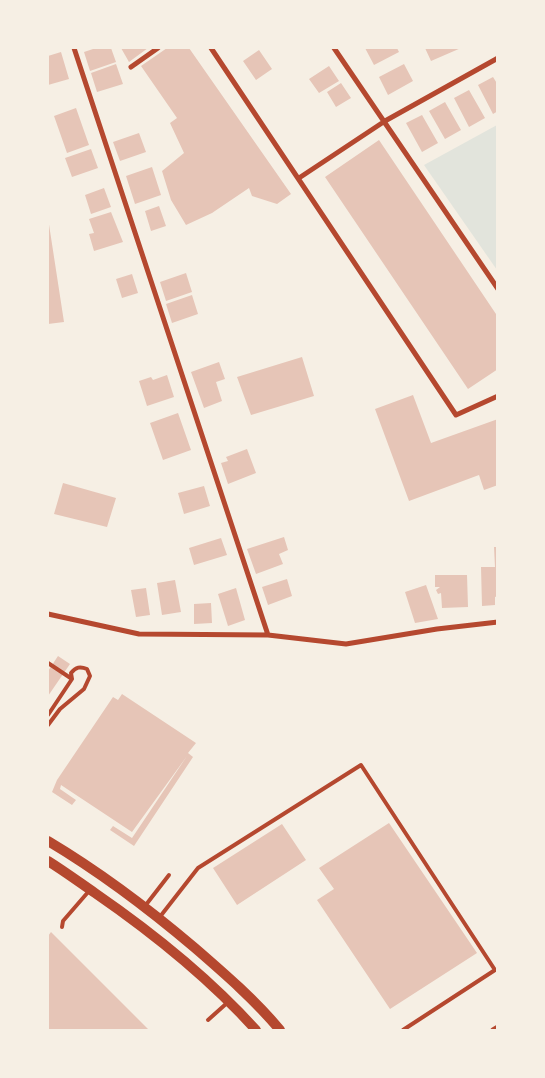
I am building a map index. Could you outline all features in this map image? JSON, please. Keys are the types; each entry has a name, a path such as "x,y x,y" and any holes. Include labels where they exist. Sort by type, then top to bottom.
{"main road":[{"path":"48,841 145,906 234,981 280,1030"},
{"path":"48,861 122,912 162,943 228,1001 256,1030"}],"street":[{"path":"74,48 268,635"},
{"path":"131,67 158,48"},
{"path":"211,48 456,415 498,396"},
{"path":"334,48 498,289"},
{"path":"299,178 385,121 498,58"},
{"path":"48,614 139,634 268,635 346,644 437,629 498,622"},
{"path":"493,1030 498,1028"}],"lane":[{"path":"48,663 72,679"},
{"path":"48,715 72,679 71,673 74,668 81,666 87,669 90,676 84,689 60,709 48,725"},
{"path":"159,918 198,868 361,765 495,970 402,1030"},
{"path":"145,906 169,875"},
{"path":"62,927 63,921 90,889"},
{"path":"208,1020 228,1001"}],"shaded area":[{"path":"497,125 497,270 424,165"}],"building":[{"path":"96,48 111,48 116,62 90,71 84,52"},
{"path":"121,48 148,48 129,62"},
{"path":"167,48 189,48 291,194 277,204 252,196 249,188 212,213 186,225 171,200 162,171 184,153 170,123 177,118 141,66"},
{"path":"365,48 397,48 399,52 374,65"},
{"path":"425,48 461,48 431,61"},
{"path":"259,50 272,69 256,80 243,61"},
{"path":"61,52 69,79 48,85 48,56"},
{"path":"116,64 123,84 97,92 91,73"},
{"path":"404,64 413,81 388,95 379,77"},
{"path":"329,66 339,81 319,93 309,79"},
{"path":"493,77 498,85 498,111 493,114 478,85"},
{"path":"341,83 351,98 336,107 327,92"},
{"path":"469,90 485,118 469,127 454,98"},
{"path":"445,102 461,130 445,139 429,111"},
{"path":"76,108 89,145 67,153 54,116"},
{"path":"422,115 438,143 422,152 406,123"},
{"path":"139,133 146,152 120,161 113,142"},
{"path":"379,140 498,317 498,369 468,389 325,177"},
{"path":"91,149 98,168 72,177 65,158"},
{"path":"152,167 161,195 135,204 126,176"},
{"path":"104,188 111,207 91,214 85,195"},
{"path":"159,206 166,226 151,231 145,211"},
{"path":"111,212 123,242 94,251 89,234 94,233 89,219"},
{"path":"48,218 64,322 48,324"},
{"path":"186,273 192,292 166,301 160,282"},
{"path":"132,274 138,293 122,298 116,279"},
{"path":"192,295 198,314 172,323 166,304"},
{"path":"302,357 314,396 251,415 237,377"},
{"path":"219,362 225,379 216,382 222,401 204,408 191,372"},
{"path":"167,375 174,397 147,406 139,381 151,377 153,380"},
{"path":"413,395 431,443 498,419 498,485 484,490 479,475 409,501 375,409"},
{"path":"178,413 191,450 163,460 150,423"},
{"path":"247,449 256,473 228,484 221,463 228,461 226,457"},
{"path":"63,483 116,498 107,527 54,514"},
{"path":"204,486 210,506 184,514 178,493"},
{"path":"284,537 288,550 279,554 283,564 256,574 247,549"},
{"path":"221,538 227,555 194,565 189,548"},
{"path":"494,547 498,547 498,596 495,597 495,605 482,606 481,567 495,567"},
{"path":"435,575 467,575 468,607 442,608 441,593 438,594 436,590 440,587 435,587"},
{"path":"287,579 292,596 268,605 262,587"},
{"path":"175,580 181,612 162,615 157,583"},
{"path":"426,585 438,619 415,623 405,592"},
{"path":"146,588 150,615 136,617 131,590"},
{"path":"236,588 245,620 228,626 218,594"},
{"path":"211,603 212,623 194,624 194,604"},
{"path":"58,656 70,664 48,696 48,671"},
{"path":"122,694 196,743 188,753 193,757 134,846 110,830 113,826 132,838 187,756 132,832 61,785 60,789 76,800 72,805 52,792 57,780 113,697 118,700"},
{"path":"389,823 477,953 390,1009 317,900 334,889 319,868"},
{"path":"282,824 306,860 237,905 213,868"},
{"path":"51,932 149,1030 48,1030 48,936"}]}
